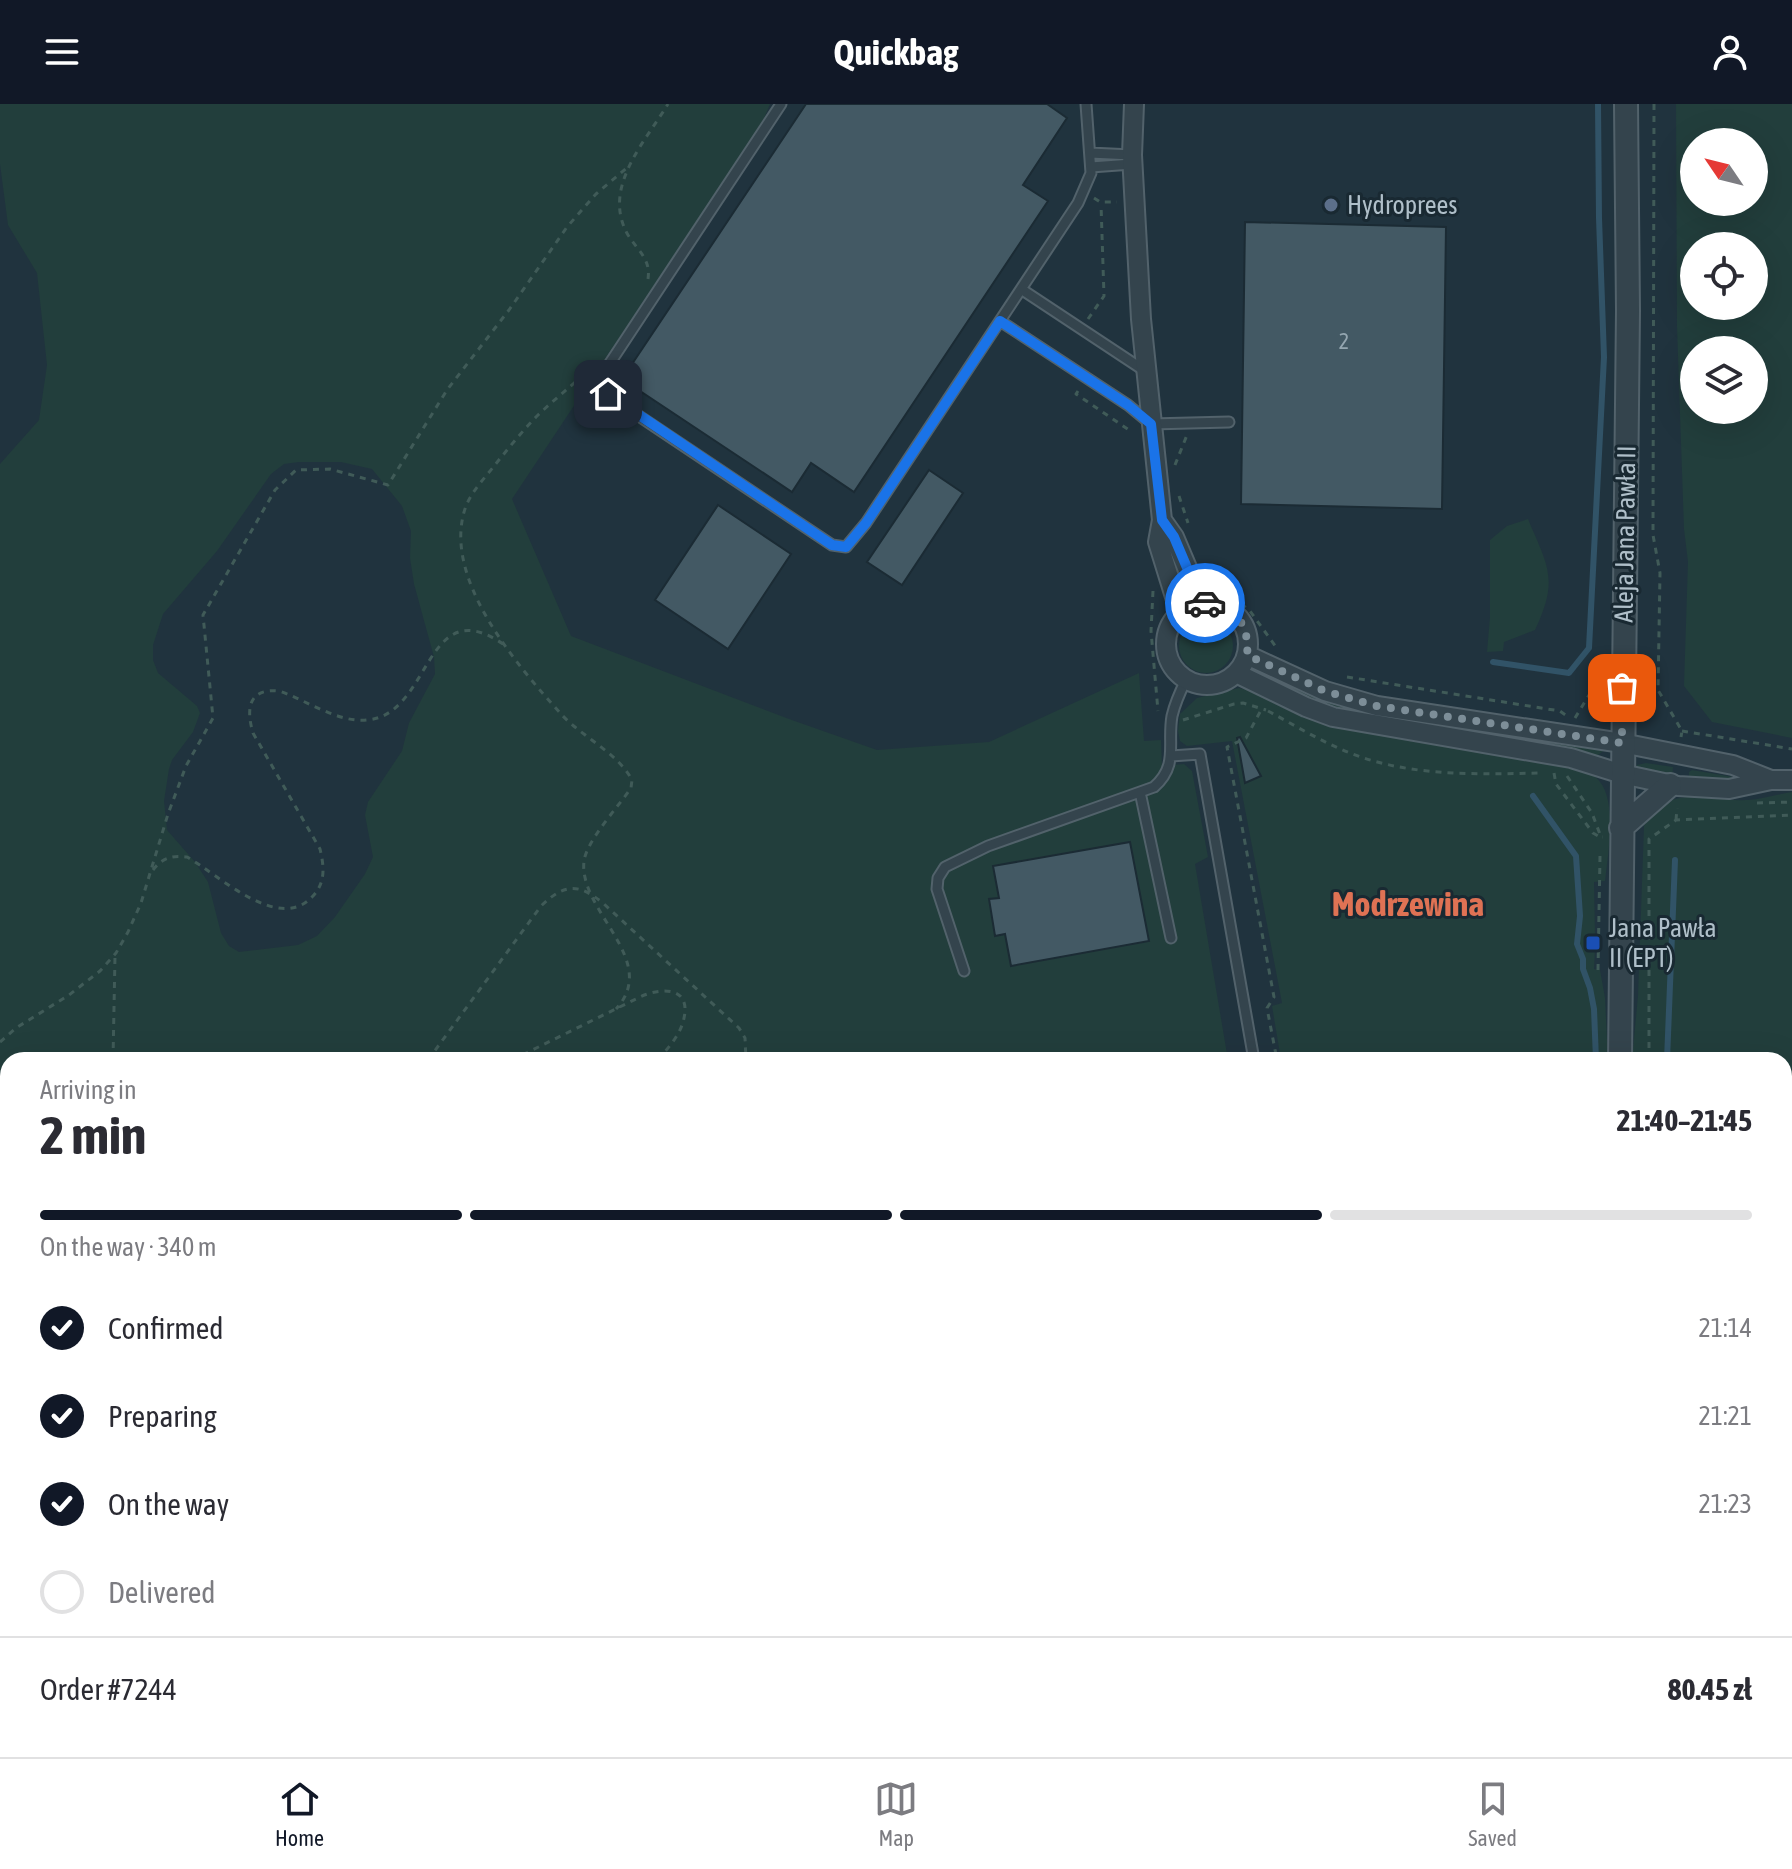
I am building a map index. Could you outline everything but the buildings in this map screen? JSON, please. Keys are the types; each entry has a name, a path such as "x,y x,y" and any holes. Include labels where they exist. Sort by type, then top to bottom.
{"street":[{"path":"1134,104 1132,159 1141,319 1162,520 1158,542 1180,613"},
{"name":"Aleja Jana Pawła II","path":"1620,1052 1611,833 1622,774 1628,311 1626,104"},
{"path":"1162,520 1174,537 1202,603"},
{"path":"1202,603 1228,608 1245,628 1248,642 1247,655 1236,673 1212,685 1199,685 1186,680 1174,669 1167,655 1166,640 1170,625 1180,613 1202,603"},
{"path":"1247,655 1325,691 1377,706 1622,743 1733,765 1771,780"},
{"path":"1236,673 1333,717 1571,758 1670,785 1729,789 1771,780 1792,780"},
{"path":"1611,833 1670,785"}],"lane":[{"path":"781,104 606,369 603,386 612,398 832,545 846,547 866,523 1078,203 1091,173 1086,104"},
{"path":"1090,153 1132,159"},
{"path":"1091,167 1132,159"},
{"path":"1021,289 1148,373"},
{"path":"1000,321 1128,405 1151,424 1229,422"},
{"path":"964,971 937,889 938,878 945,867 988,846 1154,787 1165,778 1171,756 1171,719 1186,680"},
{"path":"1171,756 1200,754 1253,1052"},
{"path":"1140,792 1171,938"}],"path":[{"path":"647,283 648,265 626,232 620,210 621,182 668,104"},
{"path":"1654,104 1653,535 1660,573 1658,690 1682,731 1792,749"},
{"path":"0,1042 100,971 116,953 141,903 186,766 213,718 203,615 275,490 296,470 330,469 388,485 447,390 509,310 567,227 596,194 629,166"},
{"path":"599,360 538,416 473,492 466,507 461,541 465,567 477,598 505,646 573,727 623,766 632,780 631,788 588,848 585,858 591,893 623,951 628,967 627,993 616,1009"},
{"path":"1174,467 1187,437 1188,423"},
{"path":"1180,497 1189,525"},
{"path":"1206,572 1220,589 1250,611 1282,653"},
{"path":"151,874 166,858 187,857 266,906 290,910 300,907 317,891 323,880 324,865 320,849 253,733 249,716 253,699 259,693 279,691 343,718 380,718 398,706 442,644 455,632 476,629 505,646"},
{"path":"1339,676 1560,711 1574,720"},
{"path":"1272,699 1266,710 1362,757 1453,774 1567,775 1592,813 1611,833"},
{"path":"1260,710 1246,738 1227,747 1274,997 1267,1008 1275,1052"},
{"path":"1554,773 1556,784 1593,833 1611,833"},
{"path":"1649,1052 1649,839 1676,820 1792,815"},
{"path":"1598,970 1600,852"},
{"path":"434,1052 541,906 569,888 591,893 739,1028 745,1038 746,1052"},
{"path":"113,1052 116,953"},
{"path":"528,1052 665,989 678,995 685,1016 681,1028 663,1052"}],"green space":[{"path":"0,104 770,104 762,123 512,499 571,636 877,750 989,742 1139,673 1144,741 1161,740 1162,766 1184,764 1192,771 1208,857 1195,864 1227,1052 0,1052 0,464 39,420 47,365 37,273 8,225 0,164","holes":["299,462 341,462 372,469 402,506 411,531 410,558 414,584 434,657 435,674 409,723 402,751 368,802 365,815 373,857 335,917 317,936 298,945 239,952 229,946 221,933 208,882 167,830 164,801 169,769 193,732 200,713 197,706 158,673 153,660 153,645 163,614 217,551 271,474 284,464"]},
{"path":"1676,104 1792,104 1792,738 1712,722 1684,686 1688,562 1680,424 1768,424 1768,336 1680,336 1680,414"},
{"path":"1528,519 1548,573 1547,598 1535,630 1504,642 1503,651 1487,652 1490,540 1507,526"},
{"path":"1206,619 1225,627 1233,646 1225,665 1206,673 1187,665 1179,646 1187,627"},
{"path":"1252,665 1307,690 1601,747 1603,751 1596,757 1324,708 1249,670"},
{"path":"1239,688 1580,767 1596,777 1605,791 1610,830 1605,881 1594,882 1595,936 1591,936 1590,946 1595,948 1594,969 1600,970 1605,998 1608,1052 1280,1052 1272,1006 1282,1003 1232,741 1187,746 1180,741 1180,714 1197,698"},
{"path":"1646,763 1673,767 1672,778 1636,770 1637,765"},
{"path":"1692,770 1751,780 1689,780"},
{"path":"1792,792 1792,1052 1633,1052 1638,996 1644,826 1654,812 1678,799 1748,800"}],"waterway":[{"path":"1493,662 1569,673 1589,648 1604,357 1598,104"},
{"path":"1533,796 1576,856 1580,916 1577,944 1594,1009 1596,1052"},
{"path":"1667,1052 1675,860"}],"way so far":[{"path":"1205,603 1228,608 1238,617 1245,628 1247,655 1325,691 1377,706 1622,743 1622,688"}],"place":[{"name":"Hydroprees","path":"1331,205"},
{"name":"Jana Pawła II (EPT)","path":"1593,943"}],"district":[{"name":"Modrzewina","path":"1408,903"}],"route":[{"path":"608,394 832,545 846,547 866,523 1000,321 1128,405 1151,424 1162,520 1174,537 1202,603 1205,603"}]}
